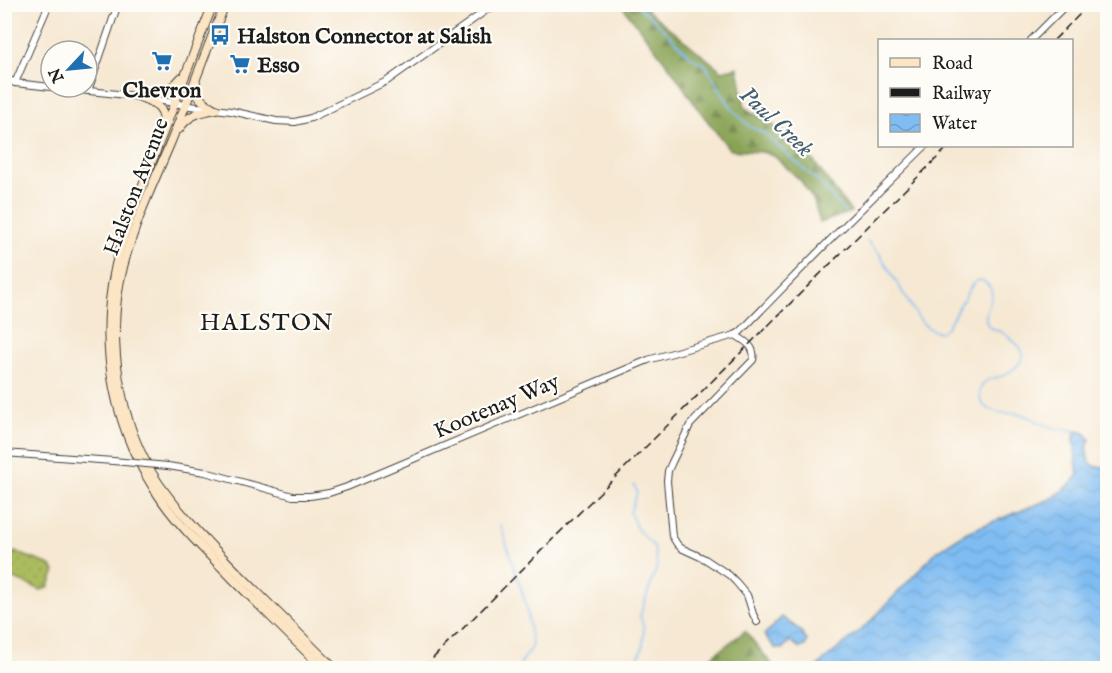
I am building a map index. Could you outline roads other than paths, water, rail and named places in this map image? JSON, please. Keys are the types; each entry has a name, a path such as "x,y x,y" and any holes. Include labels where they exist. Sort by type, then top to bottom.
{"main road":[{"name":"Halston Avenue","path":"213,4 121,246 108,321 108,350 113,388 121,418 138,461 152,485 180,523 323,669"},
{"name":"Halston Avenue","path":"225,4 128,248 122,269 115,321 117,365 125,406 137,441 158,482 178,510 212,547 334,669"},
{"path":"136,96 160,94 169,90 186,72"},
{"path":"198,73 195,88 197,96 202,102 216,109"},
{"path":"136,96 158,105 164,116 164,129"},
{"path":"171,142 183,122 199,112 216,109"}],"street":[{"path":"15,83 49,4"},
{"path":"99,59 118,4"},
{"path":"99,92 231,111 276,121 303,121 387,81 495,4"},
{"path":"1031,39 1067,4"},
{"path":"4,77 15,83 39,86"},
{"name":"Kootenay Way","path":"4,453 168,466 205,472 293,496 328,493 648,360 735,335 924,147"},
{"path":"735,335 752,348 753,360 690,425 668,471 667,490 672,536 677,544 729,575 747,595 757,622"}],"water":[{"path":"1075,431 1084,433 1090,439 1087,455 1091,464 1107,466 1107,668 815,668 869,623 936,552 967,532 1053,498 1072,483 1078,475"},
{"path":"782,617 801,631 807,641 805,646 800,648 790,641 782,649 775,648 764,635"}],"waterway":[{"name":"Paul Creek","path":"634,4 650,16 691,57 705,65 733,110 750,127 762,132 821,184 845,213"},
{"name":"Paul Creek","path":"866,240 879,253 917,316 934,331 941,332 947,327 976,281 981,280 988,285 992,294 986,315 987,323 1016,343 1023,356 1020,363 1006,374 989,379 983,384 980,399 987,408 1000,413 1023,415 1048,426 1075,431 1075,433"},
{"path":"634,485 637,492 630,513 637,529 654,547 657,566 640,616 644,628 643,646 634,668"},
{"path":"500,524 526,604 532,646 518,668"}],"railway":[{"path":"1055,39 1090,4"},
{"path":"423,668 948,147"}],"place":[{"name":"Halston Connector at Salish","path":"220,35"},
{"name":"Chevron","path":"162,61"},
{"name":"Esso","path":"240,64"}],"district":[{"name":"HALSTON","path":"267,322"}]}
